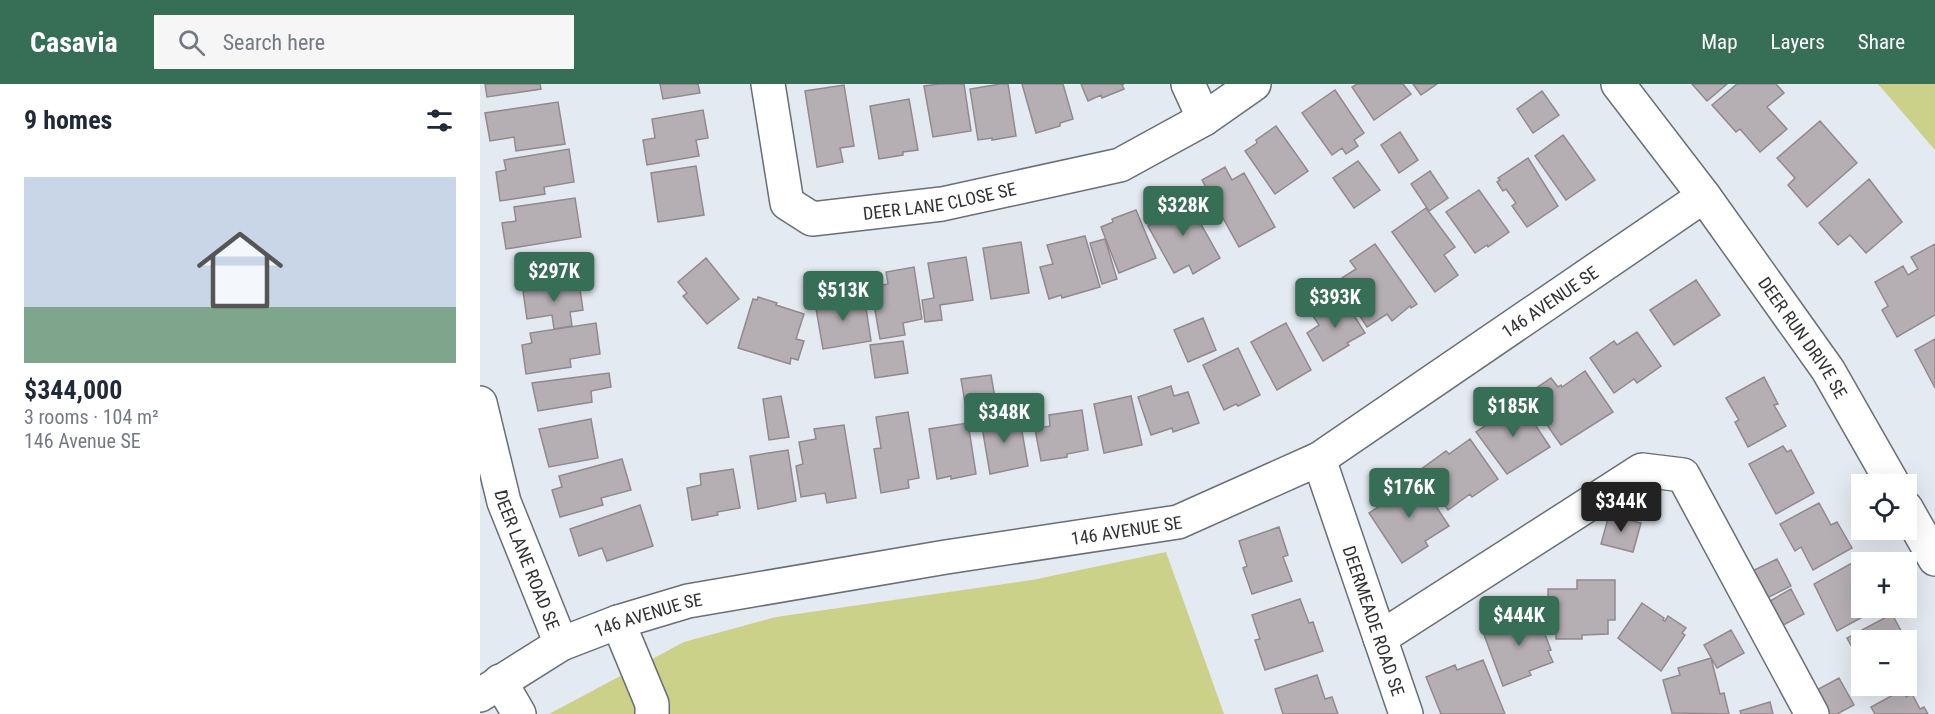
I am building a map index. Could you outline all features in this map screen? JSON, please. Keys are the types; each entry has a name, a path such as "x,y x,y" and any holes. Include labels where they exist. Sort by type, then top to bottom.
{"street":[{"name":"DEER LANE CLOSE SE","path":"768,84 786,203 812,219 942,204 1120,165 1204,118 1254,84"},
{"path":"1188,84 1204,118"},
{"name":"DEER RUN DRIVE SE","path":"1618,84 1704,196 1828,370 1887,474"},
{"name":"146 AVENUE SE","path":"490,688 561,644 618,622 688,601 945,557 1178,522 1319,459 1704,196"},
{"name":"DEER LANE ROAD SE","path":"480,403 504,502 561,644"},
{"name":"DEERMEADE ROAD SE","path":"1319,459 1406,714"},
{"path":"1380,638 1642,470 1683,475 1812,714"},
{"path":"1917,527 1935,559"},
{"path":"618,622 652,704 652,714"},
{"path":"490,688 519,714"}],"green space":[{"path":"1878,84 1935,84 1935,150"},
{"path":"1166,552 1224,714 549,714 684,642 776,617 1032,580"}],"building":[{"path":"485,84 540,84 541,89 487,97"},
{"path":"660,84 698,84 700,93 663,99"},
{"path":"964,84 971,131 933,137 924,86"},
{"path":"1008,84 1016,136 978,140 970,89"},
{"path":"1022,84 1063,84 1073,119 1060,123 1060,126 1036,133"},
{"path":"1081,84 1124,84 1122,85 1124,89 1088,101"},
{"path":"1357,84 1403,84 1411,94 1374,120 1352,87"},
{"path":"1413,84 1437,84 1421,95"},
{"path":"1692,84 1727,84 1707,101"},
{"path":"1737,84 1776,84 1784,93 1767,107 1787,129 1760,152 1740,129 1736,132 1712,105"},
{"path":"844,85 854,146 840,148 843,162 817,167 805,91"},
{"path":"1335,90 1364,133 1354,140 1358,146 1346,154 1342,148 1332,155 1302,113"},
{"path":"1542,91 1559,115 1533,133 1517,109"},
{"path":"909,99 918,150 879,159 870,106"},
{"path":"558,102 565,144 516,151 514,137 490,141 485,113"},
{"path":"703,110 708,138 696,140 699,156 647,165 643,140 655,138 652,119"},
{"path":"1820,121 1857,163 1807,207 1788,185 1795,178 1777,158"},
{"path":"1276,126 1308,171 1275,194 1245,151"},
{"path":"1400,132 1418,160 1399,173 1381,145"},
{"path":"1563,135 1595,180 1566,200 1535,156"},
{"path":"569,149 574,182 544,187 545,194 500,201 496,172 506,170 504,160"},
{"path":"1528,158 1558,206 1527,227 1512,206 1516,203 1506,189 1503,191 1497,182 1500,180 1498,178"},
{"path":"1358,161 1380,190 1354,208 1333,178"},
{"path":"696,166 704,215 658,222 651,173"},
{"path":"1225,167 1232,180 1244,173 1275,227 1239,247 1202,180"},
{"path":"1430,171 1448,198 1429,211 1411,184"},
{"path":"1869,179 1902,222 1866,253 1850,235 1838,245 1819,223"},
{"path":"1479,190 1509,232 1475,253 1446,212"},
{"path":"1184,194 1220,258 1193,274 1189,265 1174,273 1148,226 1163,217 1158,208"},
{"path":"575,198 581,237 506,249 502,223 516,221 514,207"},
{"path":"1426,208 1455,247 1444,255 1458,275 1435,292 1392,232"},
{"path":"1136,210 1156,258 1119,273 1101,227 1113,222 1112,219"},
{"path":"1085,236 1100,287 1062,298 1061,295 1049,299 1040,267 1053,264 1047,245"},
{"path":"1105,239 1117,279 1102,284 1090,243"},
{"path":"1021,242 1029,293 991,299 983,248"},
{"path":"1375,244 1417,304 1411,308 1410,306 1392,321 1387,314 1367,327 1350,301 1355,298 1342,278 1356,269 1350,261"},
{"path":"1935,244 1935,315 1897,337 1882,310 1888,306 1875,282 1903,266 1908,275 1918,269 1911,257"},
{"path":"966,257 973,300 940,305 942,320 925,322 922,300 934,298 928,263"},
{"path":"706,258 739,299 707,324 683,296 687,293 678,282"},
{"path":"914,267 922,319 903,323 905,335 880,339 871,287 888,284 886,272"},
{"path":"1696,280 1720,315 1674,345 1650,310"},
{"path":"579,282 583,310 570,312 572,326 554,329 552,315 527,319 523,291"},
{"path":"864,295 871,341 823,349 815,303"},
{"path":"758,297 804,314 796,339 804,341 798,360 791,358 790,364 738,348 753,299 757,300"},
{"path":"1343,298 1365,333 1323,361 1307,333 1319,325 1313,316"},
{"path":"1203,318 1216,350 1188,362 1174,330"},
{"path":"596,323 600,354 570,359 571,367 526,374 522,345 532,343 530,333"},
{"path":"1286,323 1311,370 1277,390 1251,342"},
{"path":"1637,332 1661,366 1637,383 1634,379 1614,393 1590,358 1614,341 1617,345"},
{"path":"1935,339 1935,388 1915,350"},
{"path":"903,341 908,373 875,378 870,345"},
{"path":"1238,348 1260,395 1224,410 1203,365"},
{"path":"1585,371 1613,412 1561,445 1526,395 1551,378 1558,387 1561,385 1562,387"},
{"path":"609,373 611,387 591,391 592,402 538,411 532,383"},
{"path":"991,375 996,404 966,409 961,379"},
{"path":"1764,377 1778,404 1774,405 1786,426 1748,447 1735,422 1739,420 1726,398"},
{"path":"1171,386 1174,396 1188,392 1199,423 1173,432 1172,428 1151,435 1138,397"},
{"path":"781,396 789,437 769,440 763,399"},
{"path":"1131,396 1142,445 1104,453 1094,404"},
{"path":"1520,402 1550,447 1507,474 1476,432"},
{"path":"1082,410 1088,450 1067,454 1067,457 1041,461 1035,429 1050,426 1049,415"},
{"path":"908,412 919,478 908,480 909,488 881,493 874,449 881,448 876,417"},
{"path":"1019,414 1028,466 990,474 981,421"},
{"path":"591,419 598,458 549,467 539,429"},
{"path":"968,423 976,474 937,479 929,429"},
{"path":"844,425 856,498 827,503 825,493 801,497 796,466 803,464 799,442 816,439 814,429"},
{"path":"1470,439 1498,479 1472,497 1470,494 1448,510 1420,470 1446,451 1449,454"},
{"path":"1783,446 1787,452 1791,450 1814,493 1776,514 1749,464"},
{"path":"788,450 796,501 758,509 750,456"},
{"path":"622,459 631,490 601,498 603,505 560,517 552,490 562,487 559,476"},
{"path":"733,469 740,508 692,520 687,488 701,485 700,474"},
{"path":"1416,476 1449,526 1425,541 1428,546 1402,563 1369,513 1392,498 1389,494"},
{"path":"1819,503 1831,525 1837,522 1852,548 1813,570 1801,547 1795,551 1780,524"},
{"path":"640,505 653,546 607,561 602,548 579,556 570,529"},
{"path":"1609,515 1641,523 1633,552 1601,544"},
{"path":"1279,527 1288,555 1283,557 1292,581 1252,594 1243,568 1247,566 1239,541"},
{"path":"1777,559 1791,586 1761,601 1746,574"},
{"path":"1851,564 1851,618 1861,618 1837,631 1814,584"},
{"path":"1577,580 1615,580 1615,620 1608,620 1608,634 1582,635 1582,639 1556,639 1556,627 1548,627 1548,589 1577,589"},
{"path":"1791,589 1804,614 1776,629 1763,605"},
{"path":"1300,599 1309,623 1313,622 1323,651 1265,670 1255,640 1260,639 1252,615"},
{"path":"1642,603 1664,618 1663,620 1665,621 1668,616 1686,628 1682,633 1685,635 1661,671 1618,638"},
{"path":"1535,608 1551,650 1548,651 1553,662 1529,671 1531,675 1503,686 1483,632 1507,623 1506,619"},
{"path":"1884,618 1894,618 1901,630 1862,630"},
{"path":"1731,630 1744,653 1717,668 1704,645"},
{"path":"1711,658 1720,694 1724,693 1729,714 1672,713 1663,680 1680,675 1678,668"},
{"path":"1483,660 1505,714 1441,714 1426,677 1455,665 1457,670"},
{"path":"1317,675 1325,699 1332,697 1338,714 1283,714 1275,689"},
{"path":"1839,678 1854,705 1837,714 1822,714 1811,693"},
{"path":"1891,696 1913,696 1920,709 1924,707 1928,714 1875,714 1871,707"},
{"path":"1770,702 1773,714 1741,714 1740,711"}]}
